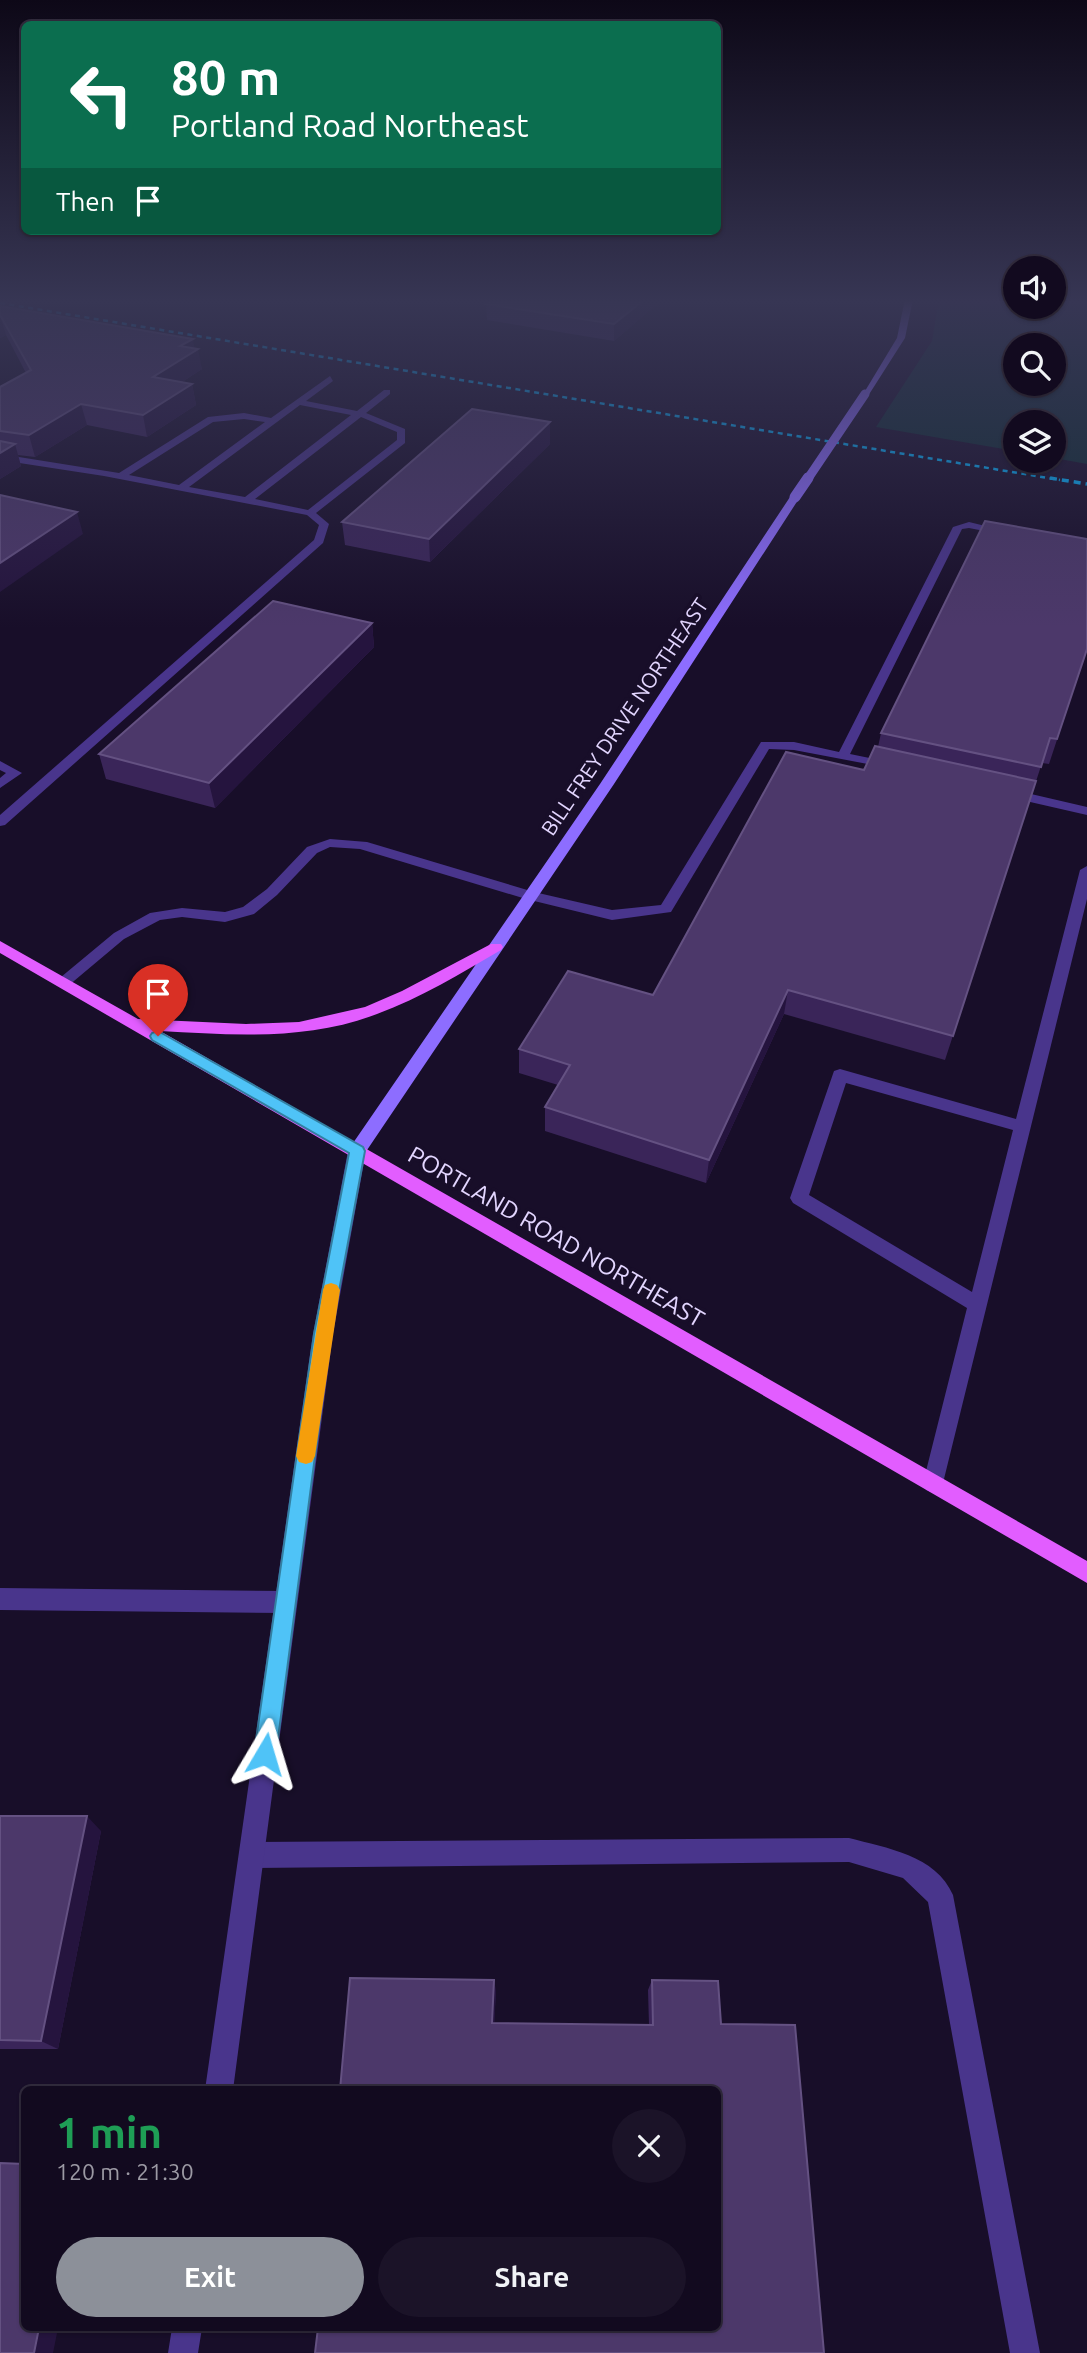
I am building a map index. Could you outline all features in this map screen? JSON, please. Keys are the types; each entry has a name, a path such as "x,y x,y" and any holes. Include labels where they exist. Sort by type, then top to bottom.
{"main road":[{"name":"PORTLAND ROAD NORTHEAST","path":"0,946 1087,1573"},
{"path":"136,1024 264,1031 287,1030 352,1017 400,998 496,947"}],"street":[{"path":"181,488 289,409"},
{"path":"310,513 402,441 402,431 385,422 332,409"},
{"path":"246,500 365,409"},
{"name":"BILL FREY DRIVE NORTHEAST","path":"357,1151 531,896 855,409"},
{"path":"121,476 211,419 244,416 272,421"},
{"path":"0,457 121,476 310,513 324,524 319,541 0,822"},
{"path":"843,756 958,527 969,525 1021,536"},
{"path":"63,982 138,924 154,916 174,911 195,911 228,918 245,914 312,850 323,843 339,841 362,845 531,896 612,915 666,909 765,745 794,746 905,769"},
{"path":"0,765 15,773 0,784"},
{"path":"996,790 1087,811"},
{"path":"933,1483 1087,870"},
{"path":"978,1305 799,1198 840,1075 1023,1127"},
{"path":"220,2086 323,1334 357,1151"},
{"path":"0,1599 285,1602"},
{"path":"252,1855 849,1850 910,1867 940,1895 1025,2353"},
{"path":"183,2353 187,2331"}],"green space":[{"path":"888,409 1087,409 1087,464 1066,460 1066,410 1003,410 1003,449 876,427"}],"building":[{"path":"0,409 73,409 29,435 0,431"},
{"path":"108,409 153,409 143,415"},
{"path":"472,409 550,422 429,539 342,522"},
{"path":"0,441 15,444 0,453"},
{"path":"0,495 77,512 0,563"},
{"path":"985,521 1087,539 1087,649 1057,739 1050,738 1041,767 881,733"},
{"path":"273,601 372,623 209,783 99,754"},
{"path":"875,746 1036,781 953,1036 788,990 709,1160 545,1107 570,1065 519,1049 568,971 653,995 786,752 864,770"},
{"path":"0,1816 87,1816 41,2041 0,2040"},
{"path":"350,1978 494,1980 492,2023 653,2025 652,1980 718,1981 721,2024 795,2025 824,2353 315,2353 318,2331 721,2331 721,2086 340,2086"},
{"path":"0,2163 21,2164 21,2331 38,2331 34,2353 0,2353"}],"railway":[{"path":"634,409 1060,480"},
{"path":"1050,478 1087,484"}],"slow traffic":[{"path":"306,1456 331,1290"}],"route":[{"path":"158,1036 357,1151 323,1334 265,1754"}]}
